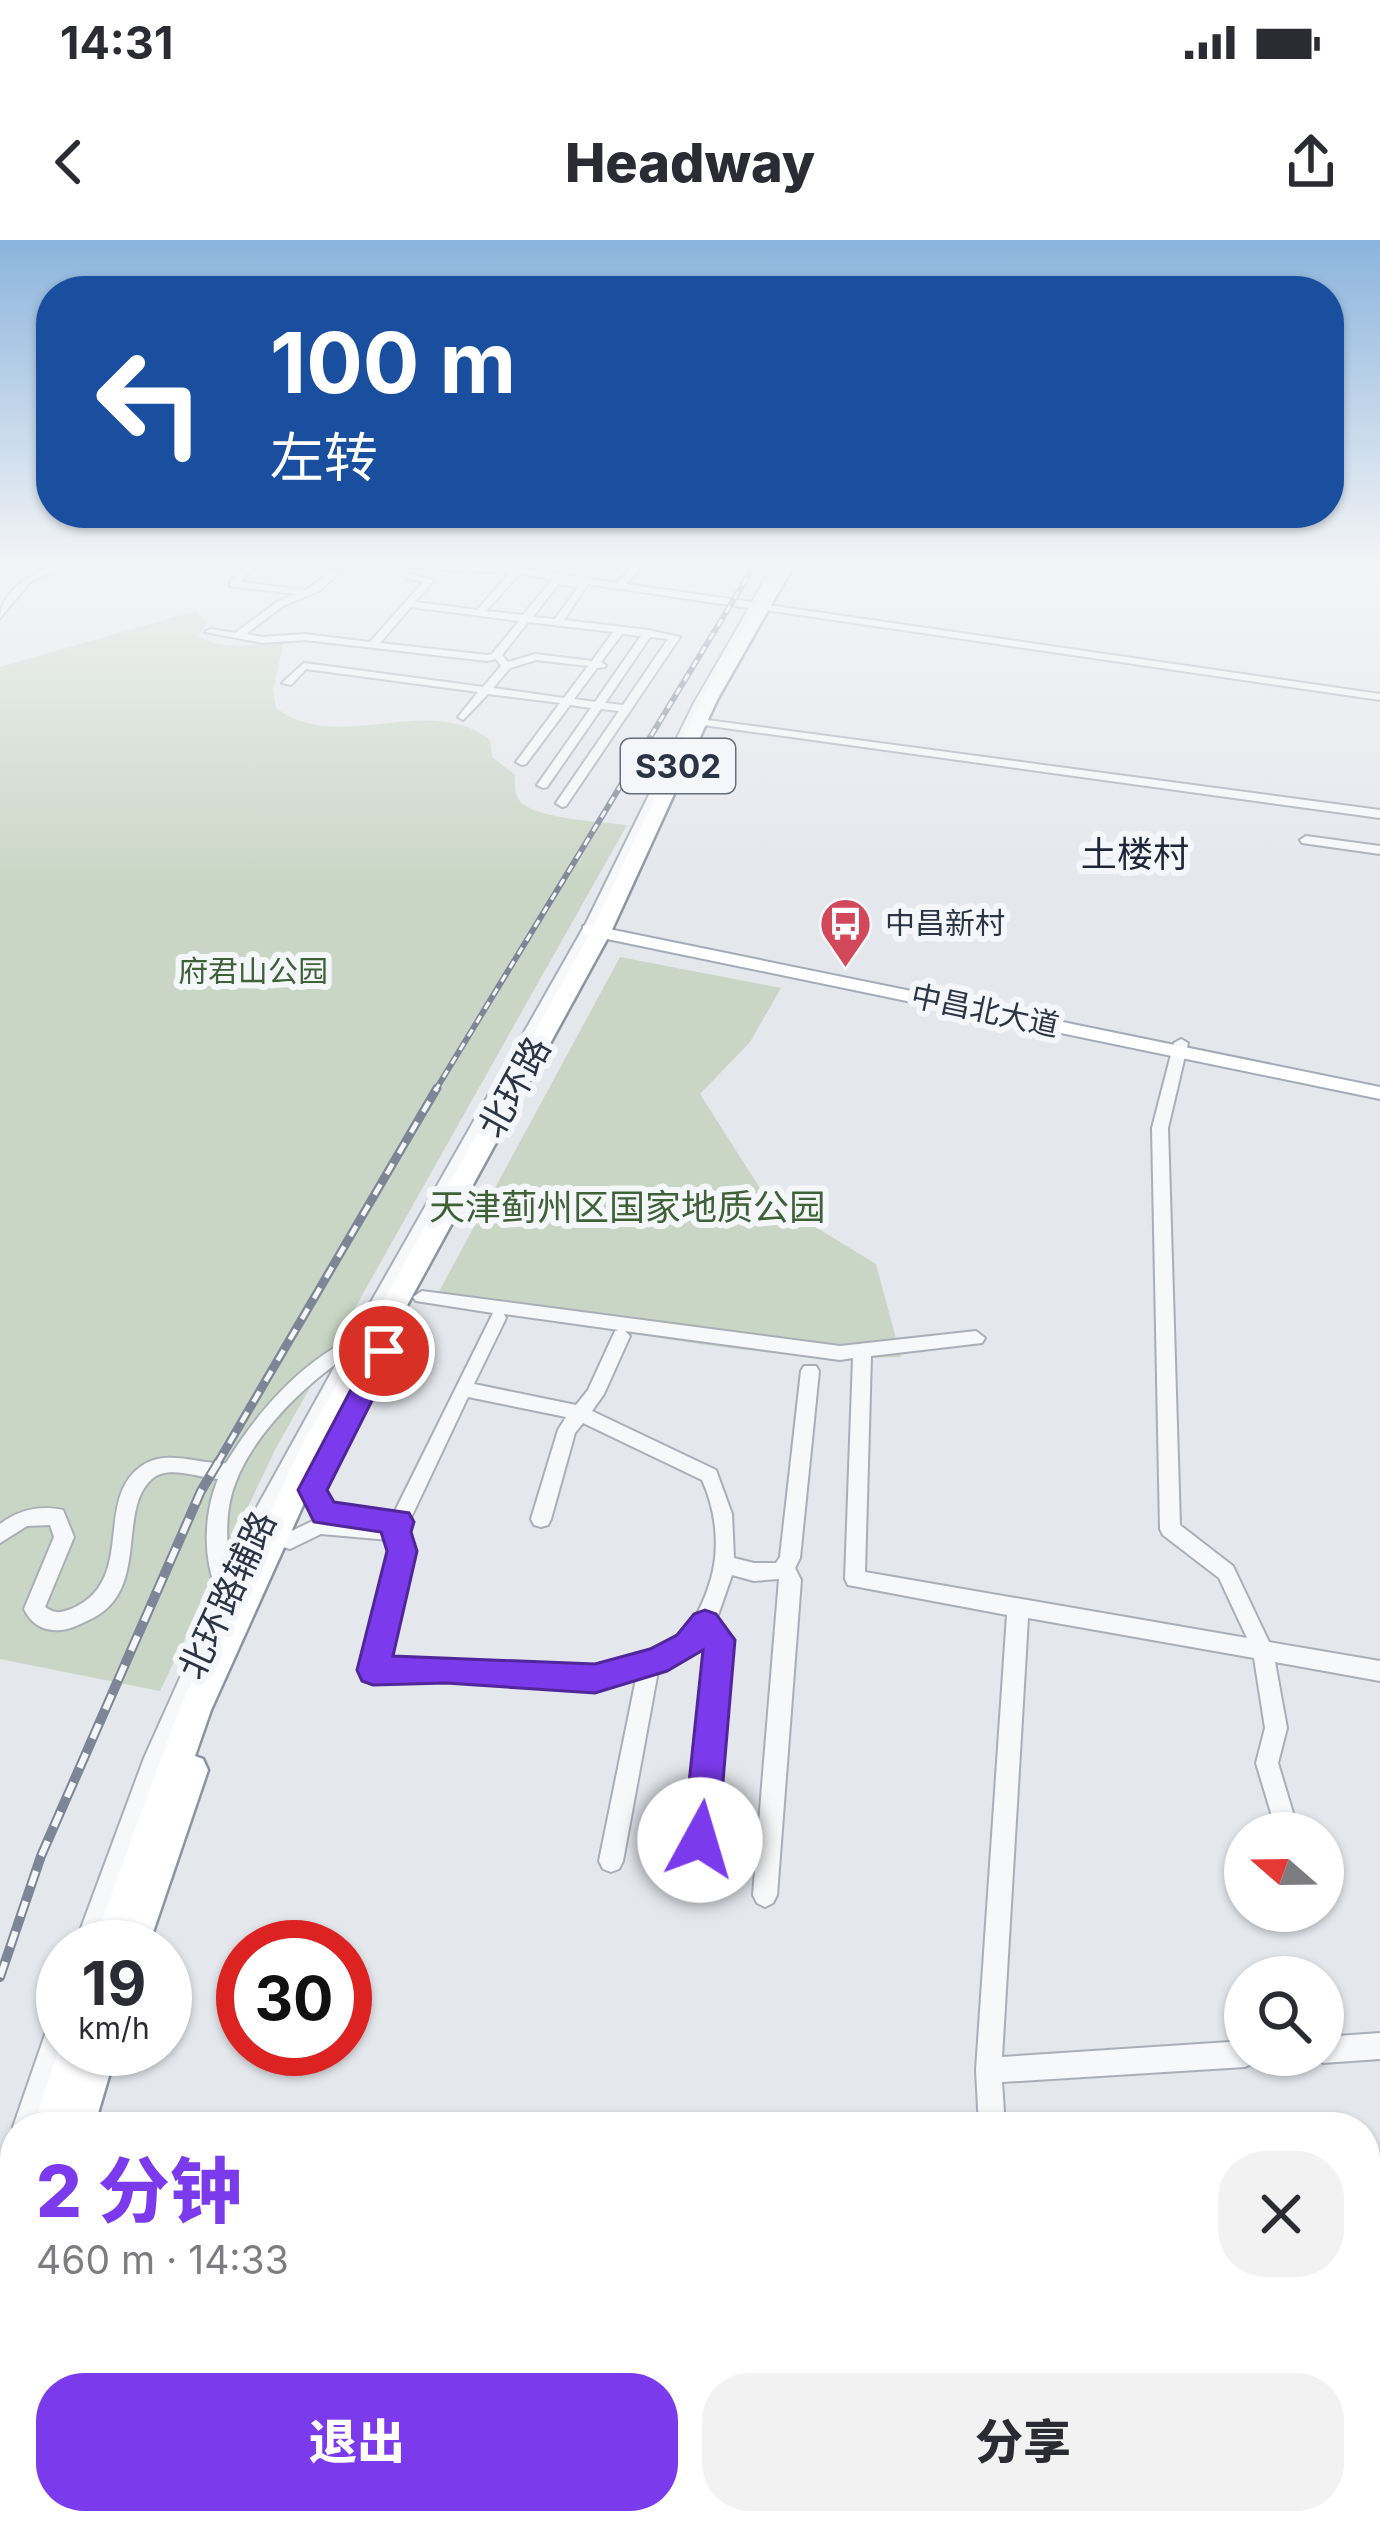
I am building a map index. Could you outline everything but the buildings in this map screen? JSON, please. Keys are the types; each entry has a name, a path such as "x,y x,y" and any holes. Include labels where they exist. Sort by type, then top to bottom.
{"highway":[{"name":"北环路","path":"119,1920 234,1598 314,1449 363,1342 603,928 685,749 727,670"},
{"name":"北环路","path":"140,1920 201,1746 313,1490 732,670"},
{"path":"57,2112 68,2076"},
{"path":"79,2112 90,2076"}],"main road":[{"name":"中昌北大道","path":"603,928 1380,1089"}],"street":[{"path":"287,683 300,670"},
{"path":"333,670 626,709"},
{"path":"463,717 496,670"},
{"path":"522,762 590,670"},
{"path":"543,784 623,670"},
{"path":"562,803 651,672 638,670"},
{"path":"1206,670 1380,695"},
{"path":"707,724 1380,814"},
{"path":"1306,840 1380,850"},
{"path":"1180,1047 1160,1128 1170,1529 1226,1572 1263,1651 1276,1728 1267,1763 1282,1812"},
{"path":"422,1298 862,1354 976,1338"},
{"path":"463,1389 580,1413 709,1475 725,1522 725,1563 705,1624 688,1645 649,1664 595,1678 446,1669 373,1670 402,1551 397,1527 463,1389 497,1318"},
{"path":"542,1519 567,1430 595,1394 621,1336"},
{"path":"234,1598 218,1564 223,1477 315,1366 363,1342"},
{"path":"862,1354 854,1580 1380,1671"},
{"path":"725,1563 741,1571 769,1574 784,1568 790,1558 810,1371"},
{"path":"0,1535 23,1518 56,1516 64,1537 34,1610 52,1622 68,1620 91,1608 109,1590 123,1559 128,1508 139,1479 166,1464 223,1477"},
{"path":"313,1490 325,1514 397,1527"},
{"path":"290,1541 320,1526 397,1527"},
{"path":"765,1895 791,1580 784,1568"},
{"name":"北环路辅路","path":"96,1920 155,1758 234,1598"},
{"path":"991,2112 989,2070 1018,1610"},
{"path":"696,1880 720,1640 705,1624"},
{"path":"611,1861 649,1664"},
{"path":"1344,2049 1380,2046"},
{"path":"989,2070 1224,2055"},
{"path":"31,2112 43,2076"}],"green space":[{"name":"府君山公园","path":"0,670 277,670 273,690 276,708 301,721 355,726 439,721 465,727 490,740 492,757 515,775 518,797 530,808 627,825 276,1448 160,1691 0,1659"},
{"name":"天津蓟州区国家地质公园","path":"620,957 781,988 750,1042 700,1094 765,1196 876,1264 901,1357 726,1348 436,1297"}],"railway":[{"path":"435,1091 691,670"},
{"path":"217,1464 437,1088"},
{"path":"0,1977 41,1856 201,1491 219,1461"}],"place":[{"name":"中昌新村","path":"846,970"}],"district":[{"name":"土楼村","path":"1135,854"}],"route":[{"path":"384,1351 313,1490 325,1514 399,1522 396,1532 402,1551 373,1670 446,1669 595,1678 627,1673 656,1661 688,1645 705,1624 720,1640 700,1840"}]}
